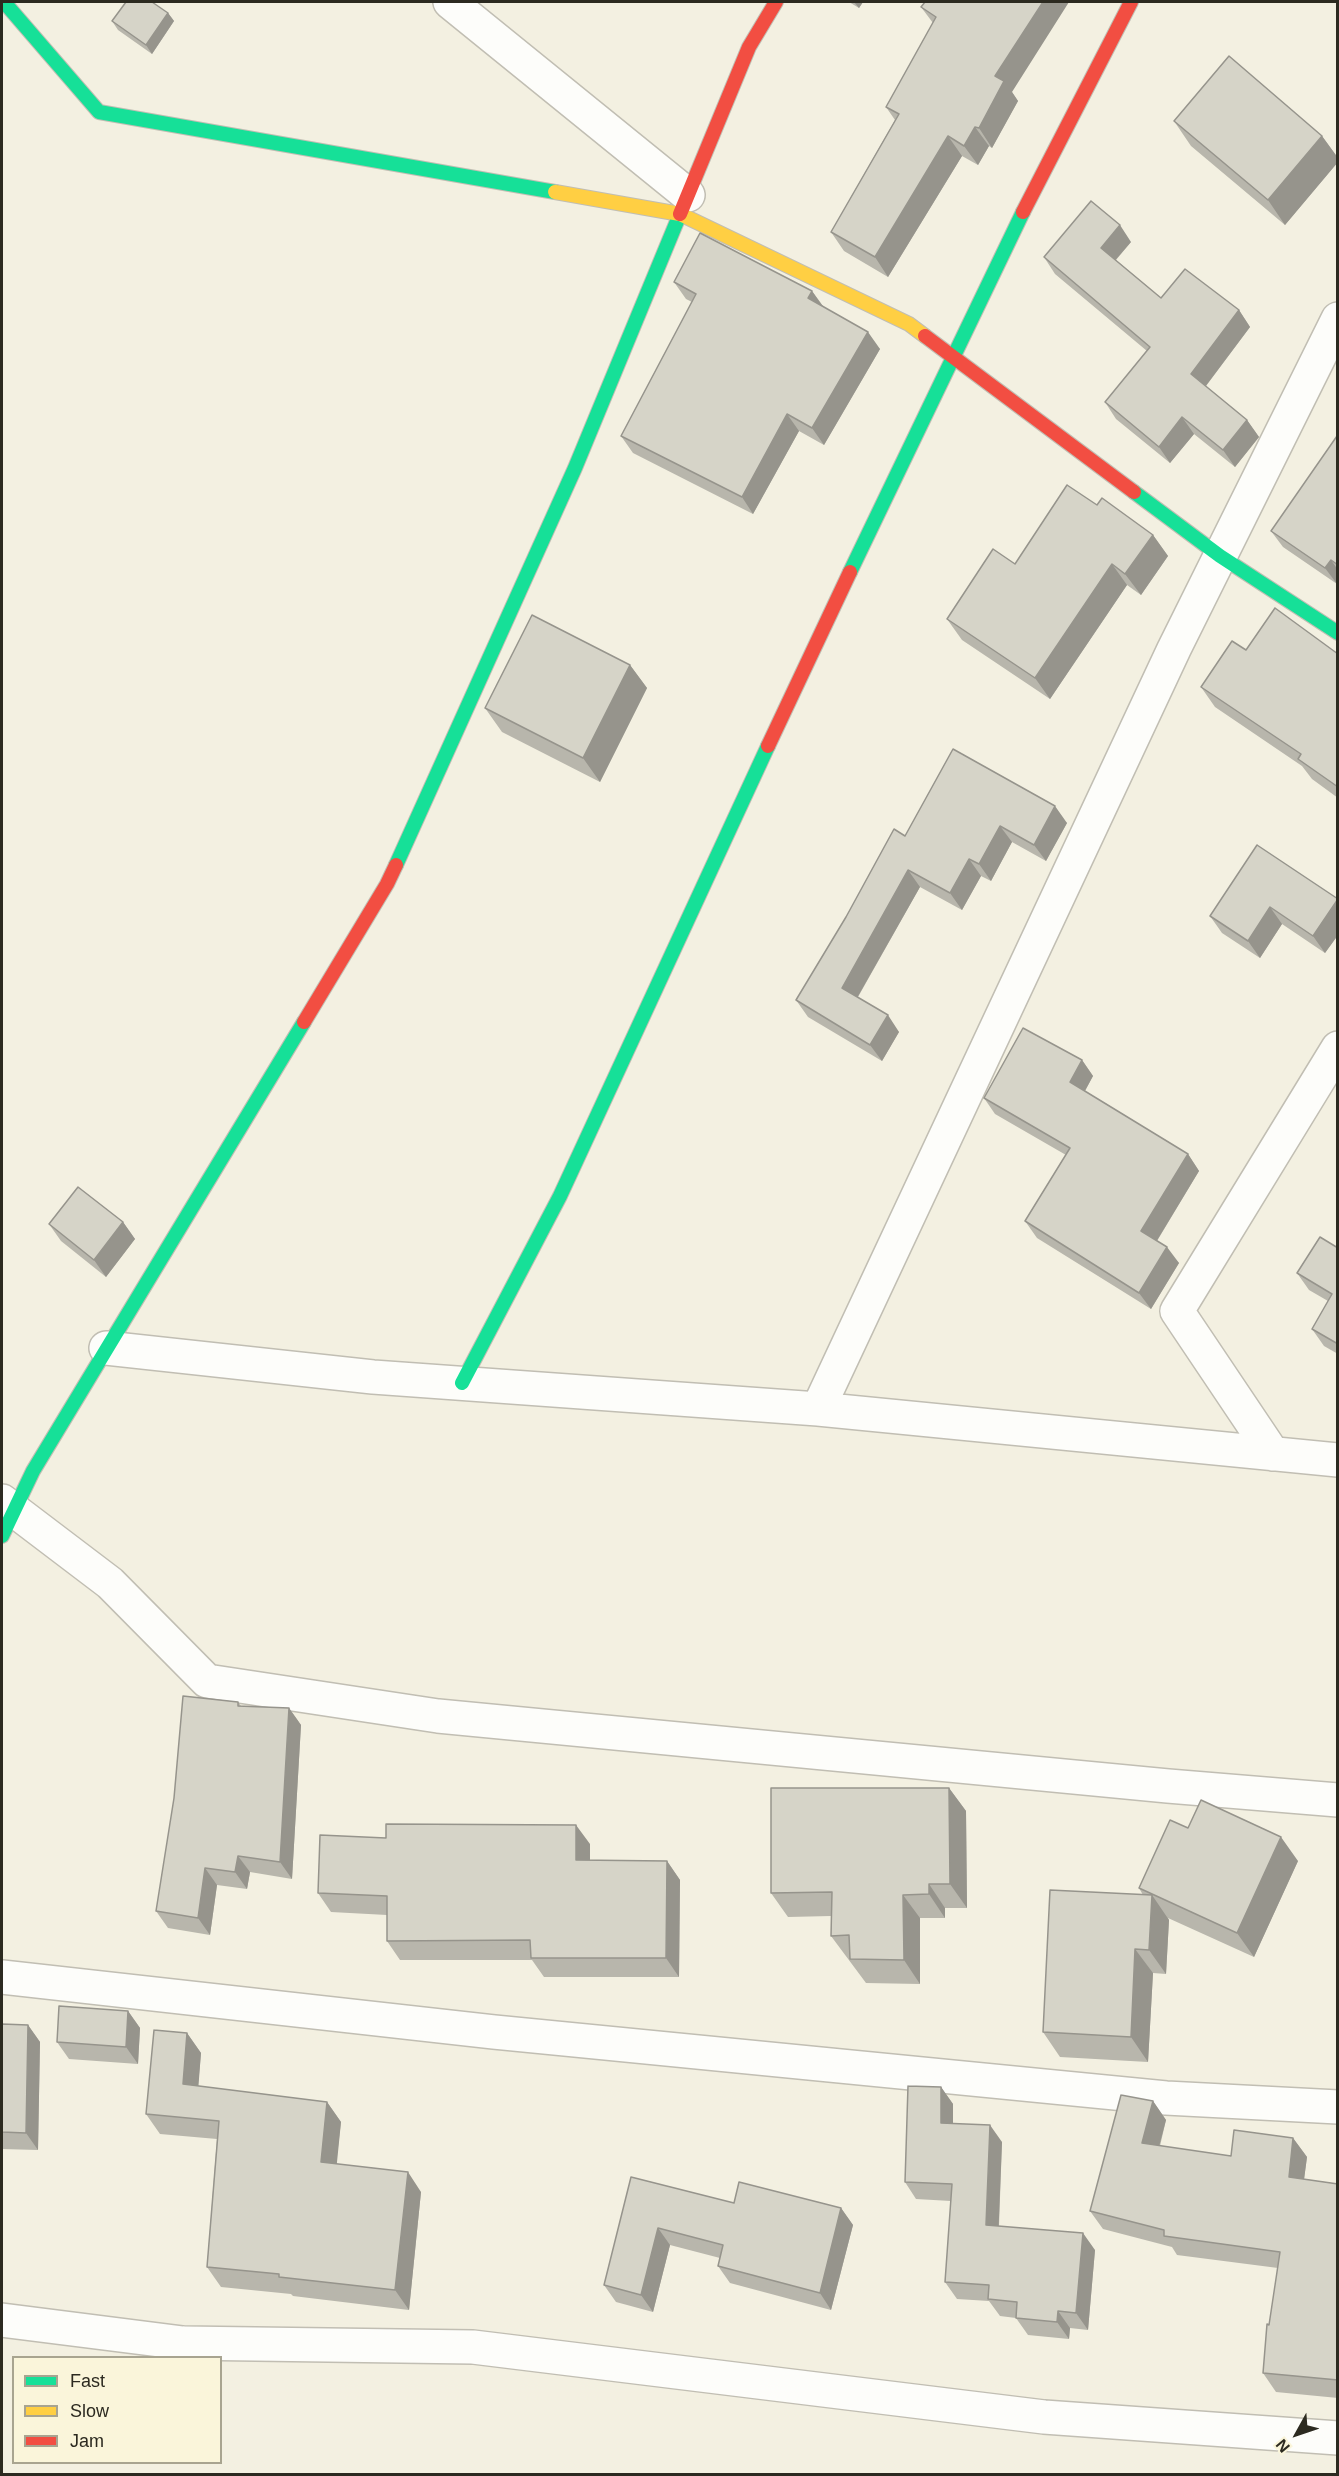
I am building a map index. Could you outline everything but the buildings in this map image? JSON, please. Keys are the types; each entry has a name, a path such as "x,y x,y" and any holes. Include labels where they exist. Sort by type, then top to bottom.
{"street":[{"path":"4,2 99,112 684,205"},
{"path":"450,2 684,205 909,324 1220,556 1338,633"},
{"path":"776,2 749,47 575,468 387,884 6,1516 110,1583 207,1681 438,1716 1168,1786 1338,1800"},
{"path":"462,1383 560,1196 760,762 996,266 1131,2"},
{"path":"818,1409 1169,660 1338,320"},
{"path":"1273,1454 1178,1311 1338,1048"},
{"path":"106,1348 373,1377 818,1409 1338,1460"},
{"path":"2,1977 494,2031 1142,2095 1338,2107"},
{"path":"2,2320 183,2343 473,2347 1044,2417 1338,2438"}],"traffic: fast":[{"path":"4,2 99,112 555,192"},
{"path":"850,572 1023,212"},
{"path":"396,865 575,468 680,214"},
{"path":"1134,492 1220,556 1338,633"},
{"path":"462,1383 560,1196 768,746"},
{"path":"2,1536 33,1471 304,1022"}],"traffic: slow":[{"path":"555,192 680,214 909,324 925,336"}],"traffic: jam":[{"path":"680,214 749,47 776,2"},
{"path":"1023,212 1131,2"},
{"path":"925,336 1134,492"},
{"path":"768,746 850,572"},
{"path":"304,1022 387,884 396,865"}]}
